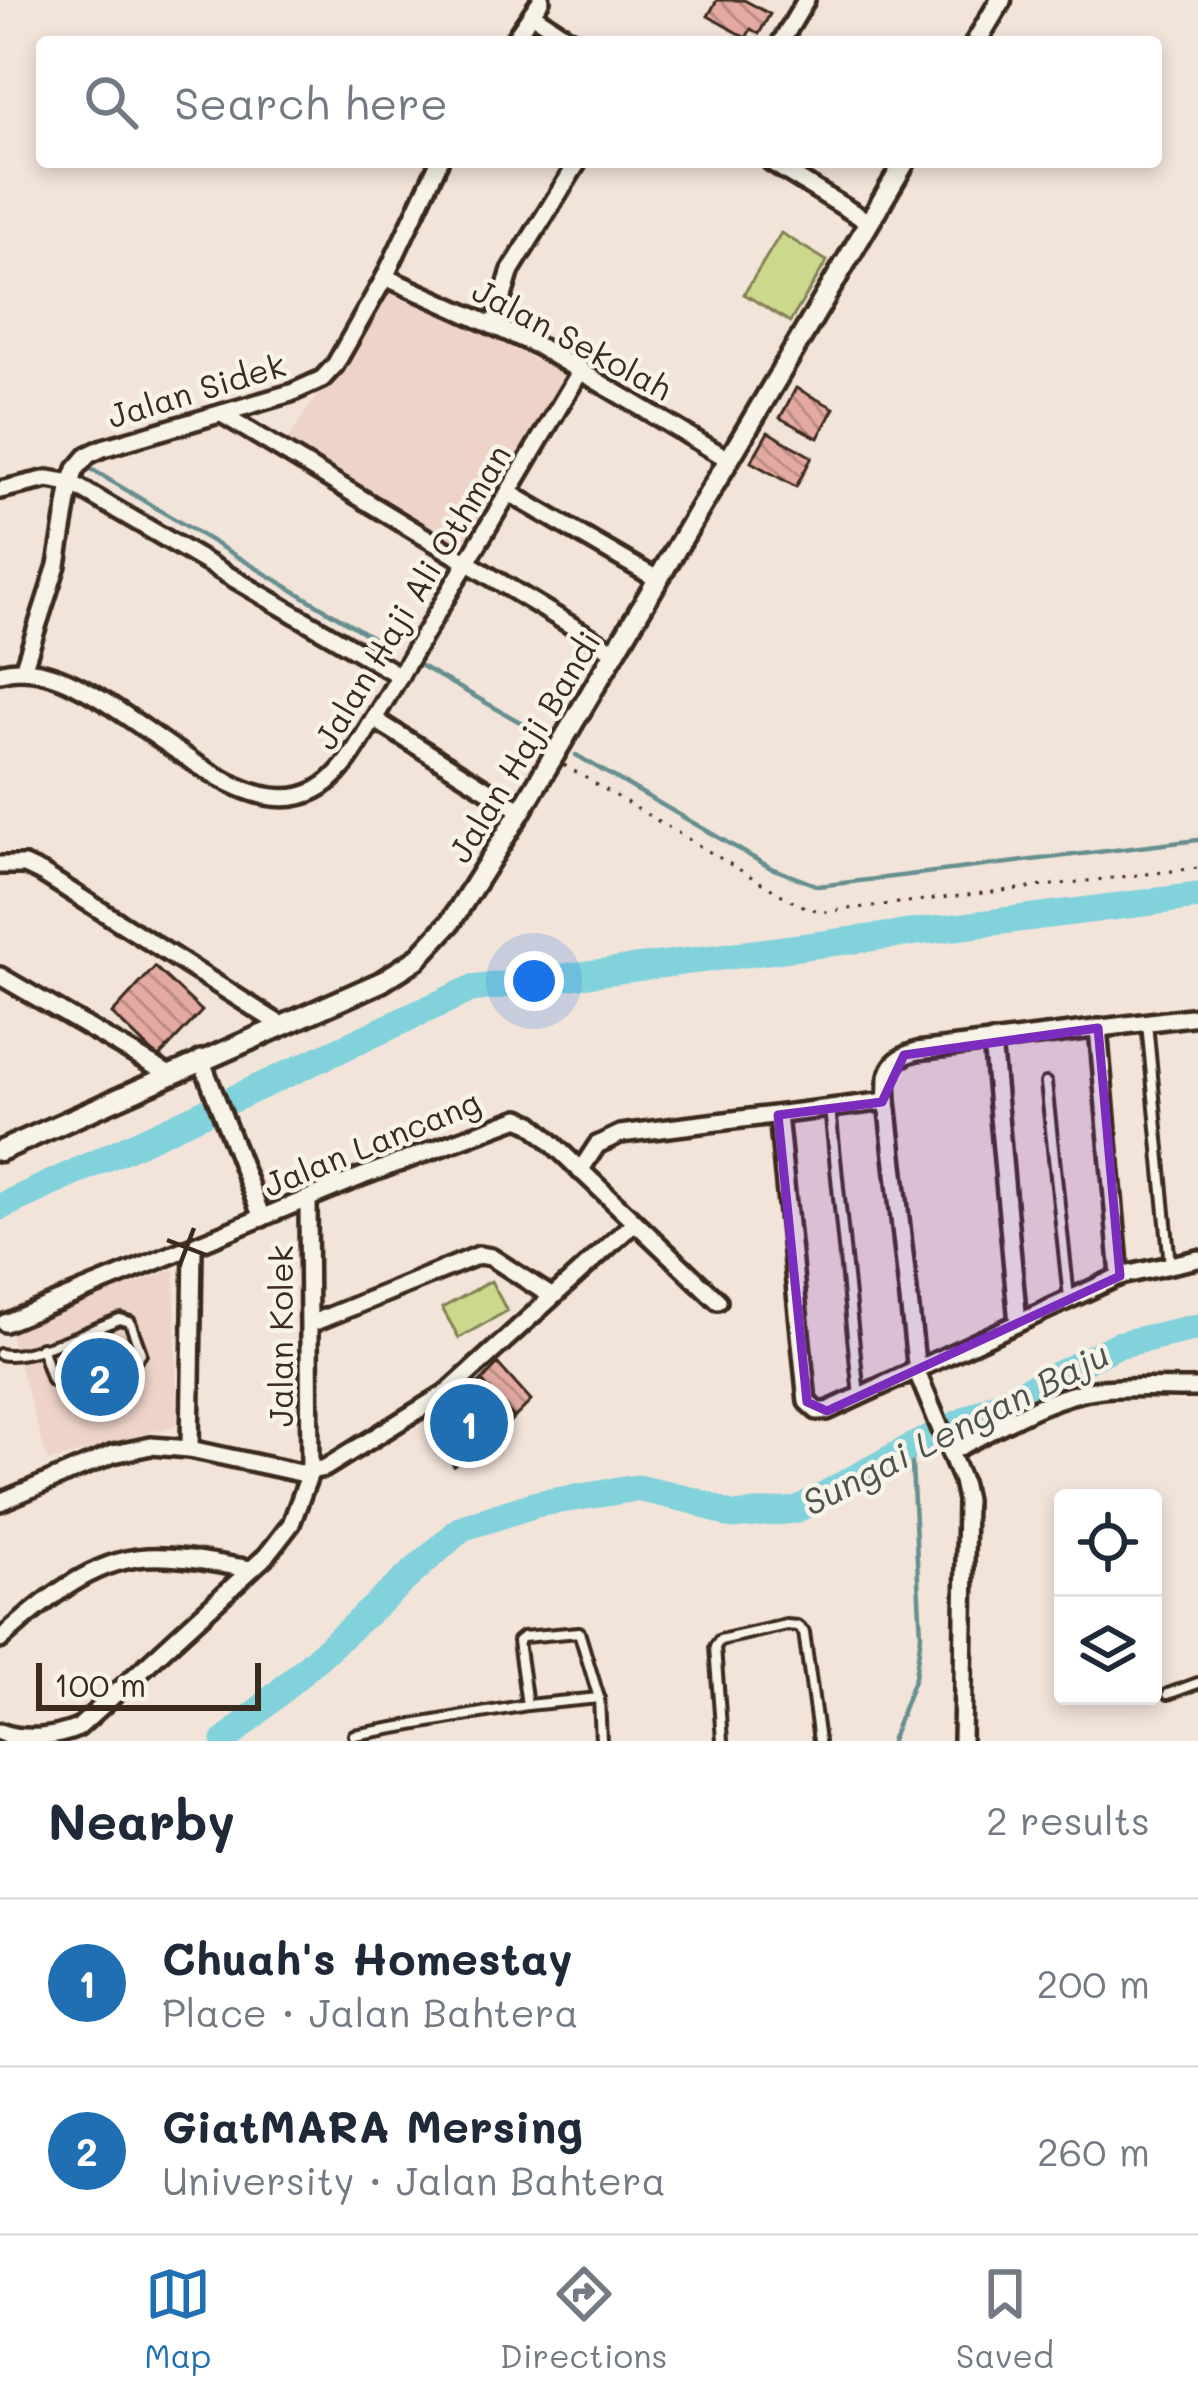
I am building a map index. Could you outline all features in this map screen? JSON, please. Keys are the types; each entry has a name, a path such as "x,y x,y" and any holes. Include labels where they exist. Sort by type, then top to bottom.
{"street":[{"path":"785,36 806,0"},
{"path":"980,36 1001,0"},
{"path":"516,36 537,7 568,36"},
{"name":"Jalan Sidek","path":"71,483 88,455 103,448 309,387 322,379 385,277 436,168"},
{"path":"494,326 511,270 574,168"},
{"path":"781,168 869,223"},
{"name":"Jalan Haji Bandi","path":"0,1150 381,982 431,946 521,811 901,168"},
{"name":"Jalan Sekolah","path":"385,277 581,370 728,459"},
{"name":"Jalan Haji Ali Othman","path":"24,667 64,681 226,780 264,797 300,797 320,789 339,773 374,719 581,370"},
{"path":"222,414 615,652"},
{"path":"0,490 48,479 71,483 400,676"},
{"path":"0,673 24,667 57,565 71,483"},
{"path":"509,493 657,580"},
{"path":"374,719 521,811"},
{"path":"0,865 25,865 42,873 281,1025"},
{"path":"0,976 168,1074"},
{"path":"962,1741 966,1500 917,1372 887,1101 892,1064 917,1051 1198,1016"},
{"path":"1098,1028 1120,1276"},
{"path":"992,1041 1018,1323"},
{"path":"202,1059 262,1218"},
{"path":"580,1171 597,1144 607,1138 887,1101"},
{"path":"778,1115 807,1402 817,1411 826,1412 917,1372 1120,1276 1198,1259"},
{"name":"Jalan Lancang","path":"3,1325 512,1118 532,1124 718,1301"},
{"name":"Jalan Kolek","path":"308,1199 310,1473"},
{"path":"0,1502 133,1448 170,1446 310,1473 325,1468 449,1391 634,1223"},
{"path":"190,1449 193,1247"},
{"path":"310,1324 479,1255 491,1257 551,1296"},
{"path":"948,1447 1077,1394 1102,1389 1198,1388"},
{"path":"0,1732 13,1738 45,1737 78,1728 283,1537 310,1473"},
{"path":"0,1640 45,1599 127,1559 160,1557 251,1569"}],"lane":[{"path":"1147,1022 1171,1266"},
{"path":"1046,1083 1070,1299"},
{"path":"830,1108 859,1397"},
{"path":"0,1354 15,1356 40,1347 121,1319 130,1322 141,1353 133,1363 64,1387 52,1380 40,1347"},
{"path":"722,1741 715,1647 720,1640 786,1625 804,1632 819,1741"},
{"path":"527,1705 518,1641 573,1630 584,1637 602,1741"},
{"path":"1168,1694 1198,1683"},
{"path":"354,1735 527,1705 598,1698"}],"path":[{"path":"553,758 797,904 822,912 1198,868"}],"highlighted area":[{"path":"1098,1028 1120,1276 827,1411 807,1402 778,1115 882,1102 904,1055"}],"shaded area":[{"path":"392,287 567,376 463,552 284,444"},
{"path":"175,1269 177,1425 48,1462 9,1330"}],"green space":[{"path":"781,233 827,261 790,322 744,294"},
{"path":"491,1281 507,1311 459,1338 442,1308"}],"building":[{"path":"717,0 744,0 770,14 759,34 751,29 747,36 708,16"},
{"path":"796,388 834,408 818,438 780,418"},
{"path":"768,432 812,457 796,487 751,462"},
{"path":"155,967 202,1011 158,1058 112,1014"},
{"path":"498,1364 531,1401 514,1418 482,1381"},
{"path":"482,1381 514,1418 494,1437 463,1396"},
{"path":"463,1396 494,1437 473,1453 447,1410"},
{"path":"447,1410 473,1453 454,1466 427,1422"}],"waterway":[{"path":"91,469 388,647"},
{"path":"421,666 543,735"},
{"path":"576,755 771,868 818,886 1198,840"},
{"path":"0,1207 471,989 1198,896"},
{"name":"Sungai Lengan Baju","path":"225,1741 462,1528 536,1504 637,1488 695,1501 733,1516 796,1510 1117,1345 1198,1327"},
{"path":"891,1741 915,1677 921,1635 911,1447"}],"place":[{"name":"GiatMARA Mersing","path":"100,1377"},
{"name":"Chuah's Homestay","path":"469,1423"}]}
